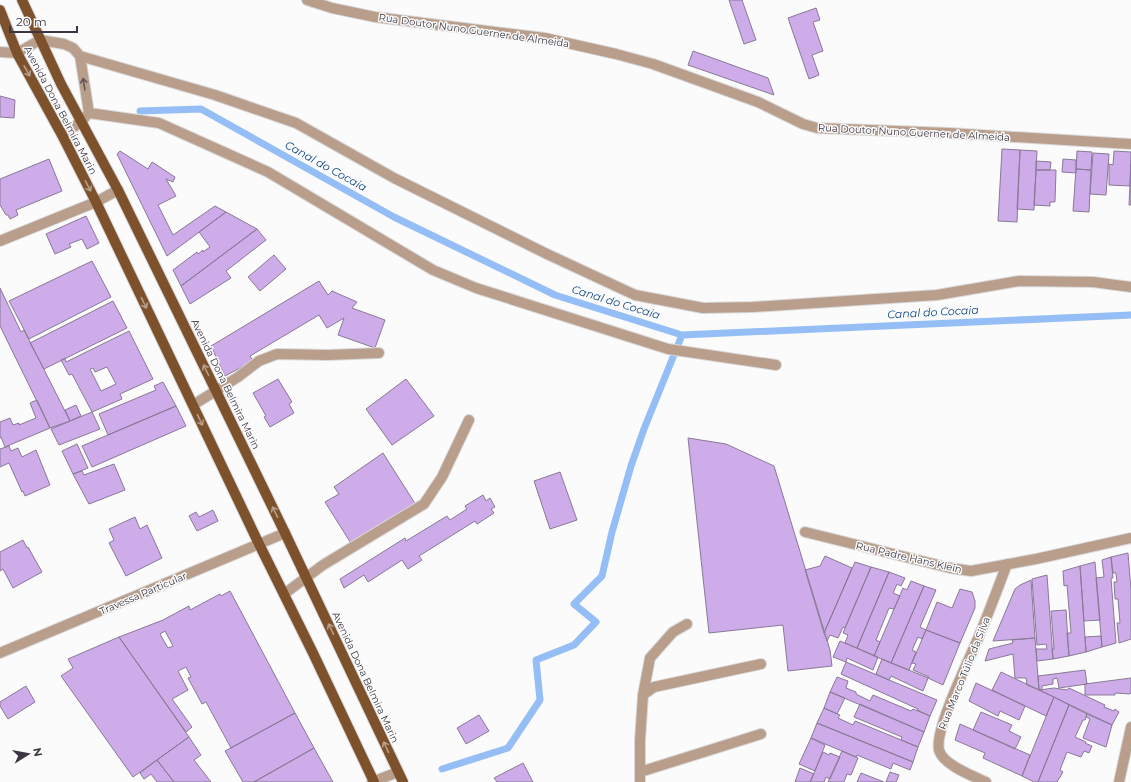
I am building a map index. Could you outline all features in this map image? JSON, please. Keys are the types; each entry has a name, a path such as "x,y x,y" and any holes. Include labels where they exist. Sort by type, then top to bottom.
{"main road":[{"name":"Avenida Dona Belmira Marin","path":"22,0 40,40 81,122 118,190 216,391 403,782"},
{"name":"Avenida Dona Belmira Marin","path":"0,10 17,53 62,135 96,202 259,544 313,653 373,782"}],"street":[{"name":"Rua Doutor Nuno Guerner de Almeida","path":"307,0 332,8 375,17 539,37 616,54 653,64 758,102 803,124 817,128 949,133 1131,144"},
{"path":"0,52 17,53 40,40 64,44 73,48 80,56 89,113"},
{"path":"80,56 215,95 296,123 394,178 634,295 703,308 753,308 937,294 1019,281 1093,282 1131,287"},
{"path":"62,135 81,122 89,113"},
{"path":"89,113 159,123 261,168 433,270 476,288 668,349 776,365"},
{"path":"0,241 96,202 118,190"},
{"path":"193,406 259,361 277,354 328,355 379,353"},
{"path":"284,594 306,577 424,504 442,477 468,420"},
{"name":"Rua Padre Hans Klein","path":"806,532 950,568 971,571 1131,538"},
{"name":"Travessa Particular","path":"0,653 285,533"},
{"name":"Rua Marco Túlio da Silva","path":"986,782 948,762 941,755 939,742 945,717 1007,564"},
{"path":"688,624 673,632 650,658 643,695 640,777 761,734"},
{"path":"643,695 654,687 761,664"},
{"path":"1119,782 1131,726"},
{"path":"373,782 398,772"}],"building":[{"path":"729,0 742,0 756,40 744,44"},
{"path":"816,8 820,20 813,22 823,51 812,55 819,75 809,79 788,18"},
{"path":"693,51 768,78 774,95 688,65"},
{"path":"0,96 15,100 14,118 0,117"},
{"path":"1002,149 1020,150 1017,222 998,221"},
{"path":"1020,150 1037,151 1034,210 1017,209"},
{"path":"120,151 148,169 152,162 175,177 173,182 166,179 176,196 158,205 173,235 215,206 226,212 167,256 117,154"},
{"path":"1077,151 1092,152 1091,170 1076,169"},
{"path":"1114,151 1131,152 1130,186 1109,185 1109,164 1113,165"},
{"path":"1093,153 1109,154 1106,195 1090,194"},
{"path":"49,159 62,191 16,210 18,215 10,219 0,205 0,179"},
{"path":"1063,159 1076,160 1076,173 1062,172"},
{"path":"1036,161 1051,162 1050,170 1036,170"},
{"path":"1131,164 1131,205 1129,205"},
{"path":"1076,169 1091,170 1089,212 1073,211"},
{"path":"1036,170 1056,170 1055,202 1050,202 1050,206 1034,205"},
{"path":"226,212 257,229 181,286 173,270 197,252 198,254 210,247 199,232"},
{"path":"86,216 99,243 87,249 82,239 69,244 71,247 55,254 46,234"},
{"path":"257,229 266,240 226,271 231,278 190,304 181,286"},
{"path":"274,255 286,269 260,291 248,277"},
{"path":"92,261 111,297 29,339 9,301"},
{"path":"319,281 328,295 332,291 357,302 352,308 385,320 375,348 338,335 344,318 327,328 319,315 250,356 253,361 225,376 211,346"},
{"path":"0,288 21,332 24,330 70,421 50,428 0,326"},
{"path":"113,301 127,328 44,369 30,343"},
{"path":"129,331 153,379 120,394 122,399 92,412 72,374 69,375 61,360 65,358 66,362","holes":["107,367 116,384 101,391 90,369 93,368 95,372"]},
{"path":"278,379 292,402 289,404 294,413 270,427 264,417 266,416 253,393"},
{"path":"406,379 434,416 392,445 366,409"},
{"path":"163,382 176,406 108,435 99,414 156,390 154,386"},
{"path":"37,400 50,428 5,447 1,437 0,438 0,422 10,418 13,425 19,423 19,425 36,418 30,403"},
{"path":"76,405 81,416 70,421 65,410"},
{"path":"176,406 186,426 92,467 82,446"},
{"path":"92,412 100,429 59,445 51,429"},
{"path":"688,438 726,444 774,466 830,650 832,666 788,671 783,625 709,633"},
{"path":"77,444 88,468 73,474 62,451"},
{"path":"9,446 11,451 18,448 22,457 36,450 50,485 25,496 9,463 0,467 0,449"},
{"path":"383,453 416,505 352,545 325,502 339,494 334,487"},
{"path":"114,464 125,490 89,504 73,474 82,471 84,475"},
{"path":"560,472 577,520 550,529 534,481"},
{"path":"483,495 486,501 490,498 495,507 491,509 494,513 477,524 475,521 419,556 422,560 408,569 402,560 368,582 364,575 344,588 340,579 405,538 406,541 447,516 450,520 467,509 465,506"},
{"path":"213,510 218,521 197,531 189,516 196,512 199,517"},
{"path":"135,517 140,529 147,525 162,558 126,576 109,543 114,540 109,529"},
{"path":"23,540 42,572 13,588 3,569 0,571 0,552"},
{"path":"1128,553 1131,590 1131,639 1119,643 1117,623 1120,623 1118,599 1115,599 1114,582 1117,582 1116,573 1113,573 1111,557"},
{"path":"825,556 852,568 824,633 805,570 820,566"},
{"path":"1111,557 1113,578 1111,578 1116,643 1102,647 1096,578 1104,577 1102,560"},
{"path":"855,562 871,567 845,628 843,627 838,638 830,635 827,641 824,633"},
{"path":"1095,562 1100,620 1084,621 1080,566"},
{"path":"1080,566 1086,652 1069,656 1067,633 1071,633 1067,585 1064,586 1063,571"},
{"path":"871,567 889,572 857,648 845,643 848,635 843,633"},
{"path":"889,572 905,578 901,586 897,584 893,593 900,596 894,609 889,608 876,640 880,642 874,656 857,648"},
{"path":"1047,575 1053,659 1037,661 1036,649 1047,649 1046,644 1037,645 1032,579"},
{"path":"1031,580 1035,638 993,641 1015,589"},
{"path":"911,581 924,586 891,663 874,656 903,588 907,590"},
{"path":"924,586 936,590 920,627 926,630 922,639 918,637 912,650 916,652 909,670 891,663"},
{"path":"960,589 972,592 975,601 975,608 960,643 926,630 937,602 952,608"},
{"path":"230,591 295,713 231,748 206,702 202,704 188,678 191,677 186,667 178,671 188,690 172,699 192,727 186,732 119,637 163,620 189,606 190,610 220,594 221,596","holes":["165,631 173,646 168,648 160,634"]},
{"path":"1066,610 1069,656 1053,659 1052,649 1054,649 1051,611"},
{"path":"926,630 960,643 943,685 913,670 916,664 912,663"},
{"path":"1101,636 1102,647 1086,652 1085,637"},
{"path":"119,637 189,737 133,777 61,676 73,668 68,659"},
{"path":"1035,638 1039,690 1027,685 1026,678 1015,678 1013,654 985,661 989,649 1013,643 1012,640"},
{"path":"840,641 878,657 873,670 847,658 846,662 833,657"},
{"path":"882,659 928,678 923,691 891,676 889,680 876,674"},
{"path":"846,662 937,700 930,716 917,710 918,709 841,674"},
{"path":"1085,670 1087,684 1059,688 1057,678 1053,679 1053,684 1042,686 1042,690 1039,690 1038,676"},
{"path":"1001,672 1054,697 1046,716 992,690"},
{"path":"837,677 848,681 846,688 856,692 856,694 870,701 873,695 911,711 913,709 930,716 924,732 830,692"},
{"path":"1131,678 1130,694 1115,693 1115,695 1085,695 1085,684"},
{"path":"976,683 1025,706 1019,720 1000,711 998,716 969,701"},
{"path":"26,686 35,702 8,719 0,706 0,702"},
{"path":"1054,688 1067,690 1069,688 1105,705 1104,707 1114,711 1115,709 1119,712 1112,725 1039,690"},
{"path":"830,692 845,698 837,714 824,708"},
{"path":"1054,697 1069,705 1038,782 1034,782 1022,776"},
{"path":"860,704 924,732 918,747 901,740 902,737 854,717"},
{"path":"1069,705 1087,714 1075,737 1092,746 1089,753 1084,751 1081,757 1067,752 1060,770 1063,772 1057,782 1038,782"},
{"path":"824,708 840,715 838,718 853,725 855,721 918,747 913,762 817,723"},
{"path":"981,712 1012,725 1009,731 1021,737 1015,749 973,730"},
{"path":"295,713 314,748 254,782 243,782 225,751"},
{"path":"1087,714 1112,725 1106,747 1083,738 1090,719 1086,717"},
{"path":"479,715 489,731 466,744 457,728"},
{"path":"817,723 913,762 910,770 893,763 891,769 857,755 856,757 811,738"},
{"path":"960,724 1030,755 1022,776 983,758 985,753 955,740"},
{"path":"189,737 201,755 194,760 211,782 174,782 157,760"},
{"path":"811,738 825,745 815,771 799,764"},
{"path":"314,748 333,782 254,782"},
{"path":"842,751 858,758 851,775 847,774 844,782 828,782"},
{"path":"823,752 840,757 830,779 826,777 824,782 810,782"},
{"path":"157,760 174,782 157,782 151,774 144,779 140,773"},
{"path":"523,763 533,782 497,782 494,778"},
{"path":"800,768 814,774 810,782 795,782"},
{"path":"890,772 899,775 896,782 886,782"},
{"path":"861,773 884,782 857,782"}],"waterway":[{"name":"Canal do Cocaia","path":"140,111 201,109 394,217 555,295 682,335 1131,315"},
{"path":"442,769 508,748 540,700 536,660 574,645 596,622 574,604 602,576 612,532 631,466 644,429 682,335"}]}
